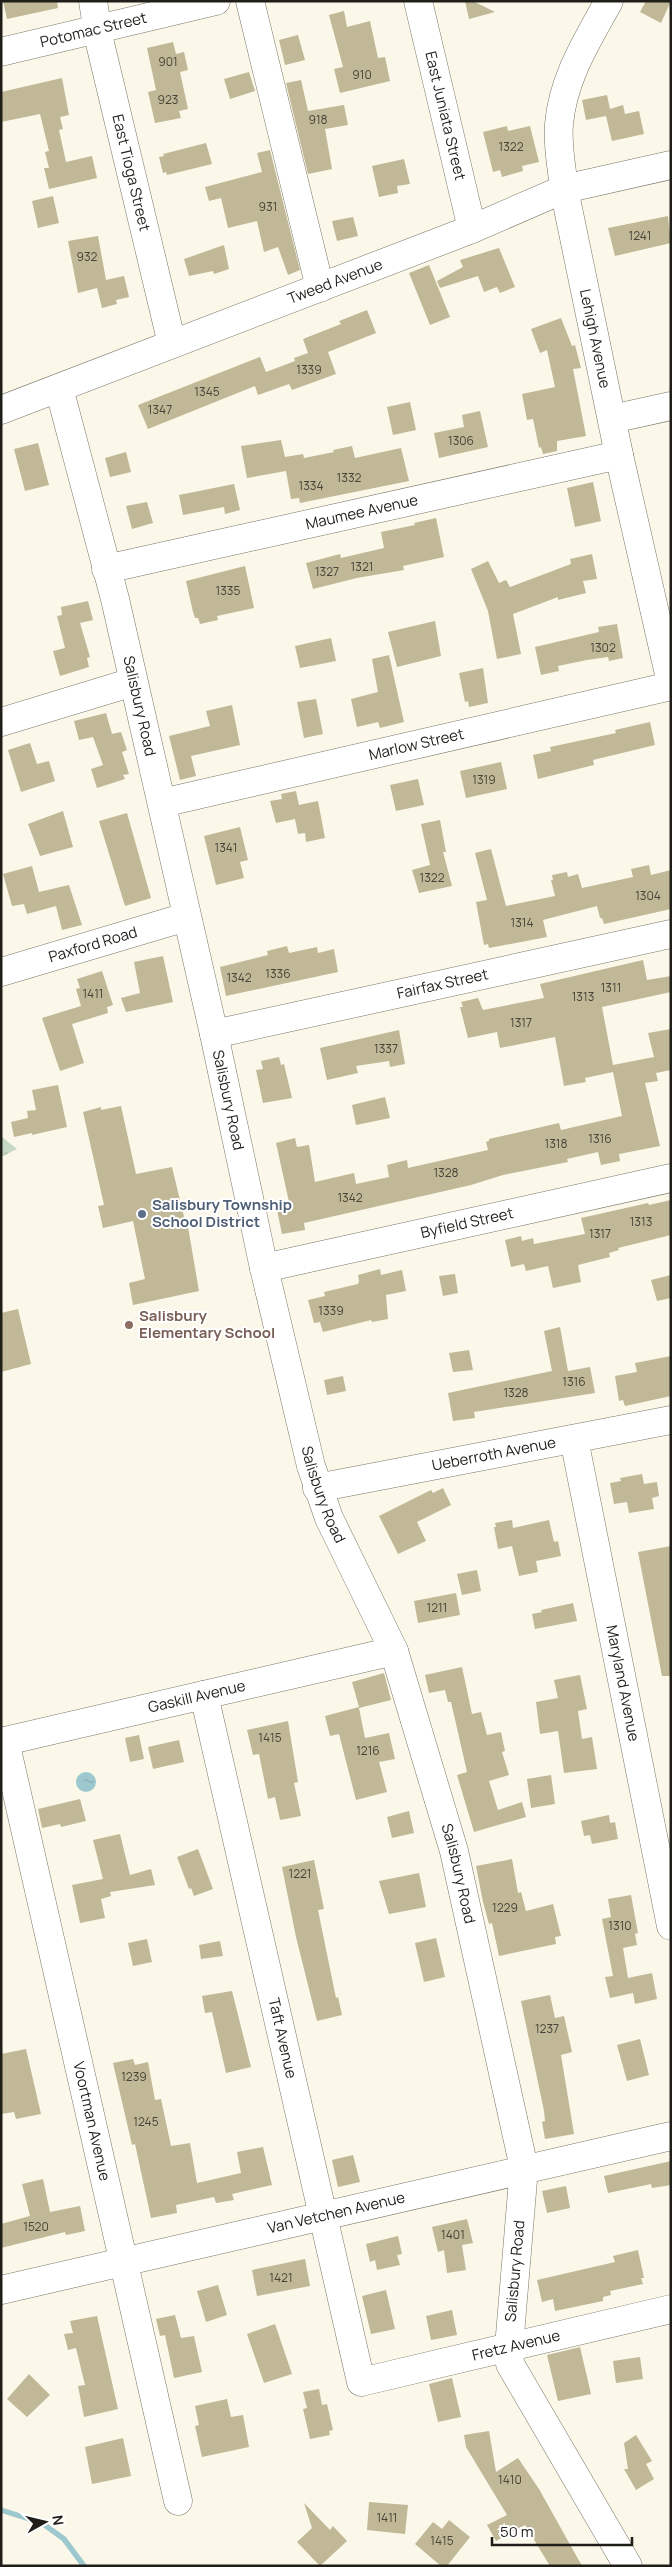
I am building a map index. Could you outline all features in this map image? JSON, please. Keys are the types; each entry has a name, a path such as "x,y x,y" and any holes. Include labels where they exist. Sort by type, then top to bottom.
{"street":[{"name":"East Tioga Street","path":"92,1 99,30 99,39 172,344"},
{"name":"Potomac Street","path":"1,52 216,1"},
{"path":"250,1 320,288"},
{"name":"East Juniata Street","path":"418,1 472,229"},
{"name":"Lehigh Avenue","path":"609,1 571,72 564,96 559,126 564,189 619,455 665,634 671,684"},
{"name":"Tweed Avenue","path":"1,410 472,229 564,189 671,165"},
{"name":"Salisbury Road","path":"59,388 106,569 162,803 264,1268 317,1488 329,1518 394,1651 454,1851 524,2168 509,2347 510,2364 628,2566"},
{"path":"612,419 671,406"},
{"name":"Maumee Avenue","path":"106,569 619,455"},
{"path":"1,722 133,682"},
{"name":"Marlow Street","path":"162,803 671,684"},
{"name":"Paxford Road","path":"1,972 186,917"},
{"name":"Fairfax Street","path":"214,1034 671,934"},
{"name":"Byfield Street","path":"264,1268 671,1178"},
{"name":"Ueberroth Avenue","path":"317,1488 671,1420"},
{"name":"Maryland Avenue","path":"574,1439 671,1926"},
{"name":"Gaskill Avenue","path":"3,1742 394,1651"},
{"name":"Taft Avenue","path":"204,1695 361,2382"},
{"name":"Voortman Avenue","path":"3,1742 178,2501"},
{"name":"Van Vetchen Avenue","path":"1,2290 524,2168 671,2136"},
{"name":"Fretz Avenue","path":"361,2382 671,2309"}],"green space":[{"path":"1,1136 17,1149 1,1157"}],"water":[{"path":"86,1772 93,1775 96,1782 93,1789 86,1792 79,1789 76,1782 79,1775"}],"building":[{"path":"3,1 57,1 58,8 7,19"},
{"path":"465,1 473,1 495,12 469,19"},
{"path":"646,1 671,1 661,23 640,12"},
{"path":"344,11 347,27 370,21 378,58 385,57 390,81 340,93 334,69 343,67 329,15"},
{"path":"298,35 305,60 285,65 279,40"},
{"path":"173,42 176,54 184,52 188,70 180,72 188,109 179,111 181,118 155,123 148,92 156,90 147,48"},
{"path":"249,72 255,91 230,99 224,79"},
{"path":"62,78 69,115 60,117 63,129 59,130 66,162 92,156 97,178 49,189 44,168 49,168 45,152 49,151 40,114 1,122 1,92"},
{"path":"301,80 308,111 344,105 348,125 325,129 332,169 308,174 286,83"},
{"path":"607,95 610,109 623,105 625,114 639,111 644,134 612,141 606,116 586,120 582,100"},
{"path":"507,126 508,131 530,126 539,162 522,166 523,171 502,177 500,170 493,172 483,132"},
{"path":"206,143 212,164 167,175 166,172 163,173 159,157 164,156 163,154"},
{"path":"270,150 300,270 288,275 278,247 264,252 257,221 228,228 221,198 209,201 205,187 262,172 257,153"},
{"path":"404,159 410,184 397,186 398,193 379,197 372,166"},
{"path":"53,196 59,223 38,228 32,201"},
{"path":"668,216 671,243 615,256 608,228"},
{"path":"353,217 358,236 337,241 332,221"},
{"path":"98,236 106,280 124,276 129,297 116,300 117,304 102,308 97,288 78,293 68,241"},
{"path":"224,245 229,269 214,274 213,271 189,276 184,259"},
{"path":"499,248 515,287 500,293 497,287 484,292 478,276 440,288 437,281 463,267 460,260"},
{"path":"429,265 450,317 430,325 409,273"},
{"path":"367,310 376,333 328,352 336,374 292,390 289,384 258,395 255,386 148,429 138,405 260,357 266,372 295,361 294,358 308,353 303,339 341,324 339,321"},
{"path":"561,318 572,346 575,345 581,368 573,369 586,436 557,441 557,451 543,454 541,447 539,448 533,419 527,420 522,394 555,387 547,350 540,353 531,329"},
{"path":"410,402 416,430 393,435 387,407"},
{"path":"480,411 488,447 439,458 434,433 464,427 462,415"},
{"path":"281,440 285,457 303,454 304,458 352,446 355,458 401,448 409,481 300,503 299,498 291,499 286,471 247,478 241,446"},
{"path":"38,443 49,485 25,491 14,449"},
{"path":"126,452 131,472 110,477 105,458"},
{"path":"593,482 601,521 575,527 567,488"},
{"path":"234,484 240,510 225,514 224,507 183,515 179,495"},
{"path":"147,502 153,523 132,529 126,506"},
{"path":"436,518 444,557 403,566 404,570 357,578 313,589 306,563 340,554 341,558 384,548 381,532 415,525 414,523"},
{"path":"592,554 597,579 583,581 586,593 558,600 558,597 513,614 521,654 497,659 488,611 471,569 488,561 499,583 506,580 510,587 571,564 570,559"},
{"path":"245,566 254,608 217,616 218,620 200,624 193,612 186,581"},
{"path":"88,601 93,620 80,623 90,657 87,658 89,667 60,676 53,651 65,648 57,616 62,615 61,607"},
{"path":"435,621 441,656 397,667 388,632"},
{"path":"617,624 623,658 609,661 608,657 558,666 559,671 541,675 535,647 599,632 598,627"},
{"path":"331,638 336,661 300,668 295,646"},
{"path":"389,655 404,722 380,728 378,722 357,727 351,699 378,692 372,659"},
{"path":"483,668 488,703 469,707 468,701 465,702 459,673"},
{"path":"316,699 323,734 304,738 297,702"},
{"path":"232,705 240,745 191,756 196,776 180,780 169,736 210,726 206,711"},
{"path":"106,713 112,734 121,732 127,750 122,752 129,774 123,775 125,779 97,788 91,769 103,765 93,737 79,740 74,721"},
{"path":"650,722 655,745 593,760 594,765 538,779 533,755 551,751 550,747 616,733 615,730"},
{"path":"30,743 37,764 49,761 55,781 21,792 8,750"},
{"path":"501,762 507,789 466,798 460,771"},
{"path":"418,779 424,805 396,811 390,785"},
{"path":"296,791 299,805 318,801 325,838 306,842 305,833 298,834 295,819 276,823 270,801 282,799 281,794"},
{"path":"63,811 73,847 40,856 28,824"},
{"path":"127,813 151,898 125,906 99,821"},
{"path":"440,820 446,852 443,852 452,886 419,893 412,870 430,865 421,824"},
{"path":"240,827 248,860 240,862 244,878 216,885 204,836"},
{"path":"491,849 506,906 555,896 551,880 553,880 552,875 567,872 568,877 578,874 582,888 633,877 631,869 649,865 651,875 671,870 671,909 604,924 602,918 600,918 597,906 543,920 547,937 489,948 488,944 484,945 476,902 487,900 475,853"},
{"path":"32,866 39,892 69,885 82,925 62,930 56,906 27,914 24,904 12,906 3,874"},
{"path":"287,946 289,953 317,947 318,953 334,949 338,972 226,996 220,967 268,955 267,951"},
{"path":"163,956 173,1002 126,1012 121,998 140,993 134,962"},
{"path":"643,960 647,980 671,976 671,992 602,1007 613,1065 654,1057 648,1033 671,1029 671,1070 656,1073 658,1081 645,1083 660,1146 619,1154 620,1161 601,1165 598,1152 567,1159 568,1162 503,1175 471,1185 304,1223 305,1230 282,1234 276,1205 289,1202 276,1143 295,1138 297,1147 309,1145 315,1182 354,1173 356,1184 389,1177 387,1165 407,1160 408,1168 488,1150 486,1142 489,1139 559,1123 561,1130 622,1116 613,1072 585,1078 586,1082 564,1086 555,1037 500,1048 497,1032 468,1038 460,1007 463,1007 461,1002 478,998 483,1010 544,998 540,984"},
{"path":"102,971 113,1005 107,1007 108,1013 72,1024 84,1063 60,1071 42,1018 81,1006 76,989 80,988 77,979"},
{"path":"399,1030 405,1064 390,1067 389,1061 356,1066 358,1073 327,1080 320,1048"},
{"path":"279,1057 281,1065 284,1064 292,1098 263,1103 256,1070 263,1069 261,1061"},
{"path":"58,1085 67,1127 14,1137 11,1122 28,1118 27,1111 36,1110 32,1090"},
{"path":"385,1097 390,1118 356,1125 352,1105"},
{"name":"Salisbury Township School District","path":"121,1106 136,1174 172,1167 185,1221 187,1221 199,1291 133,1305 129,1283 145,1279 133,1221 103,1228 98,1206 104,1205 83,1112 101,1107 101,1110"},
{"path":"671,1200 671,1235 618,1248 619,1250 609,1253 610,1257 578,1265 581,1282 553,1288 548,1266 526,1271 524,1264 511,1267 505,1240 521,1236 522,1241 533,1238 534,1244 585,1234 581,1218 648,1203 649,1205"},
{"path":"380,1269 381,1275 402,1270 406,1291 386,1295 388,1319 372,1322 371,1320 323,1332 320,1322 314,1323 308,1300 325,1296 324,1292 358,1284 358,1275"},
{"path":"455,1274 458,1293 443,1296 439,1276"},
{"path":"671,1275 671,1298 657,1301 651,1280"},
{"path":"18,1309 31,1364 1,1372 1,1313"},
{"path":"560,1327 568,1371 590,1367 595,1393 474,1412 475,1418 453,1421 448,1393 552,1371 544,1331"},
{"path":"469,1350 473,1370 453,1372 449,1353"},
{"path":"671,1356 671,1396 625,1406 623,1400 619,1401 615,1376 637,1372 635,1363"},
{"path":"343,1376 346,1391 327,1395 324,1380"},
{"path":"642,1474 644,1484 657,1482 659,1496 652,1498 654,1509 629,1513 627,1502 614,1504 610,1483 621,1481 620,1478"},
{"path":"443,1488 451,1505 417,1522 426,1541 398,1554 379,1516 431,1490 433,1493"},
{"path":"512,1520 513,1528 549,1520 554,1542 558,1541 561,1556 536,1561 538,1572 519,1576 512,1546 498,1549 494,1527 496,1527 495,1523"},
{"path":"671,1546 671,1676 662,1676 638,1552"},
{"path":"477,1570 481,1591 462,1595 457,1574"},
{"path":"456,1593 460,1615 418,1623 414,1601"},
{"path":"573,1603 577,1621 535,1629 532,1614 542,1612 541,1610"},
{"path":"462,1667 472,1714 481,1712 487,1735 501,1732 505,1751 502,1752 509,1775 489,1781 498,1810 522,1802 526,1817 474,1832 457,1775 467,1772 451,1702 448,1702 445,1690 429,1693 425,1675"},
{"path":"384,1673 391,1700 359,1708 365,1738 389,1733 395,1759 379,1762 387,1792 356,1800 339,1734 330,1736 325,1716 359,1707 352,1682"},
{"path":"580,1675 587,1709 578,1711 582,1739 592,1737 597,1769 564,1773 558,1731 540,1734 536,1702 558,1698 554,1680"},
{"path":"288,1721 298,1782 294,1783 301,1816 280,1820 275,1797 268,1799 259,1754 253,1755 247,1730"},
{"path":"139,1735 144,1759 130,1762 125,1738"},
{"path":"179,1740 184,1762 153,1769 148,1747"},
{"path":"551,1775 555,1804 531,1808 527,1779"},
{"path":"80,1799 86,1821 61,1827 60,1824 42,1828 38,1809"},
{"path":"409,1811 414,1833 392,1838 387,1817"},
{"path":"609,1815 610,1823 615,1822 618,1839 592,1844 590,1835 584,1836 581,1821"},
{"path":"120,1834 130,1875 151,1869 155,1885 110,1892 111,1896 101,1899 105,1918 80,1923 72,1885 103,1879 93,1840"},
{"path":"198,1849 213,1889 194,1896 191,1888 189,1889 177,1857"},
{"path":"512,1859 518,1893 521,1892 526,1911 553,1904 561,1936 555,1937 556,1944 499,1956 492,1923 489,1924 483,1902 476,1866"},
{"path":"314,1860 324,1909 318,1910 336,1998 338,1997 342,2015 317,2021 296,1937 282,1867"},
{"path":"419,1873 426,1907 389,1914 379,1881"},
{"path":"631,1895 638,1933 635,1934 637,1945 623,1948 628,1978 652,1973 657,1999 635,2004 633,1993 610,1998 605,1977 613,1976 602,1919 611,1917 608,1899"},
{"path":"436,1938 445,1977 424,1982 415,1943"},
{"path":"147,1939 152,1962 133,1966 128,1943"},
{"path":"220,1941 223,1956 201,1959 199,1945"},
{"path":"232,1991 251,2067 226,2073 212,2012 205,2013 202,1996"},
{"path":"550,1995 555,2018 564,2016 572,2052 561,2055 574,2134 545,2139 542,2122 545,2121 544,2111 521,2001"},
{"path":"640,2039 649,2075 627,2081 617,2045"},
{"path":"26,2049 41,2114 16,2119 14,2112 1,2114 1,2054"},
{"path":"133,2059 135,2065 148,2062 155,2100 161,2099 171,2146 190,2143 197,2183 241,2173 237,2152 263,2147 272,2185 232,2194 234,2200 216,2203 214,2197 176,2205 177,2213 151,2218 135,2144 132,2145 113,2063"},
{"path":"353,2155 360,2182 338,2187 332,2160"},
{"path":"671,2161 671,2185 652,2188 651,2184 608,2193 604,2176"},
{"path":"43,2179 50,2212 80,2206 85,2231 66,2235 65,2232 1,2248 1,2224 30,2216 22,2184"},
{"path":"566,2186 570,2208 547,2213 542,2191"},
{"path":"467,2219 473,2243 462,2245 466,2270 447,2273 444,2250 438,2252 432,2227"},
{"path":"398,2236 402,2254 397,2255 400,2265 377,2270 375,2260 370,2262 366,2244"},
{"path":"638,2250 644,2278 641,2278 643,2284 610,2291 611,2295 603,2297 603,2301 555,2311 553,2299 542,2302 537,2280 615,2262 613,2256"},
{"path":"305,2259 310,2286 257,2296 252,2270"},
{"path":"218,2285 227,2315 206,2322 197,2291"},
{"path":"386,2290 395,2329 371,2334 362,2296"},
{"path":"452,2310 457,2335 431,2340 426,2316"},
{"path":"175,2315 181,2338 194,2336 202,2372 174,2378 165,2335 160,2336 156,2319"},
{"path":"97,2316 118,2409 84,2417 78,2386 85,2385 76,2348 68,2350 64,2334 73,2333 70,2321"},
{"path":"275,2324 292,2374 264,2383 247,2334"},
{"path":"580,2347 591,2394 558,2401 547,2355"},
{"path":"640,2357 643,2379 616,2383 613,2361"},
{"path":"29,2374 50,2395 27,2417 7,2399"},
{"path":"452,2378 461,2417 438,2422 429,2384"},
{"path":"319,2389 322,2405 327,2404 333,2430 329,2431 330,2435 310,2439 303,2409 307,2408 303,2392"},
{"path":"227,2399 231,2417 243,2415 249,2447 202,2457 195,2426 199,2425 195,2406"},
{"path":"489,2431 496,2472 518,2458 539,2489 582,2566 550,2566 525,2525 496,2541 487,2525 507,2515 466,2447 464,2435"},
{"path":"636,2435 652,2461 646,2464 654,2479 636,2490 624,2469 628,2469 624,2443"},
{"path":"123,2438 131,2476 92,2484 85,2447"},
{"path":"369,2502 408,2505 405,2534 367,2530"},
{"path":"304,2503 330,2530 333,2526 347,2541 320,2566 297,2542 312,2528"},
{"path":"449,2520 470,2537 447,2566 441,2566 415,2544 433,2522 442,2529"}],"waterway":[{"path":"1,2510 42,2523 64,2539 84,2566"}],"place":[{"name":"Salisbury Township School District","path":"142,1214"},
{"name":"Salisbury Elementary School","path":"129,1325"}]}
